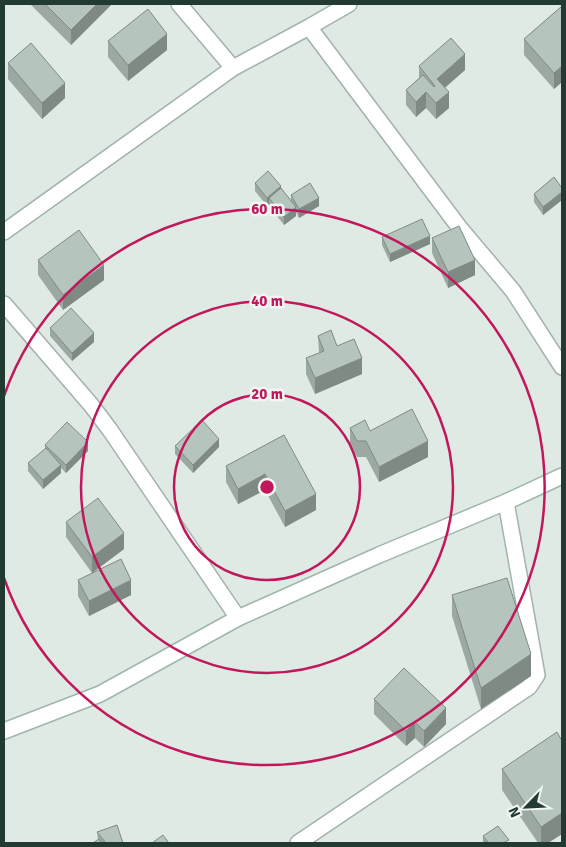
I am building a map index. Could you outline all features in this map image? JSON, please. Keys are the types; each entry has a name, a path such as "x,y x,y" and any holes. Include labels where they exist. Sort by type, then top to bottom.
{"street":[{"path":"179,4 233,68"},
{"path":"4,232 233,68 349,4"},
{"path":"309,27 459,228 513,291 562,367"},
{"path":"4,304 92,406 110,430 238,618"},
{"path":"4,731 100,694 238,618 562,476"},
{"path":"298,843 529,686 537,675 506,502"}],"building":[{"path":"45,4 97,4 71,30"},
{"path":"562,6 562,66 554,73 524,39"},
{"path":"148,9 167,34 128,65 108,41"},
{"path":"451,38 465,54 437,79 449,92 436,103 426,92 416,102 406,90 423,75 435,86 419,66"},
{"path":"31,43 65,83 42,103 8,63"},
{"path":"268,171 281,186 267,198 255,183"},
{"path":"554,177 562,188 562,192 543,207 534,194"},
{"path":"310,183 319,198 299,209 291,195"},
{"path":"281,188 296,207 284,217 269,198"},
{"path":"422,219 430,236 390,254 382,237"},
{"path":"459,226 475,260 448,272 432,238"},
{"path":"79,230 104,265 63,295 38,260"},
{"path":"71,308 94,333 72,353 50,328"},
{"path":"331,330 337,346 354,339 362,358 315,378 306,358 324,351 318,336"},
{"path":"412,409 428,441 379,467 366,441 357,441 350,428 365,420 370,431"},
{"path":"202,420 219,439 193,465 175,446"},
{"path":"67,422 88,442 66,465 45,445"},
{"path":"284,435 316,494 285,511 265,474 238,489 226,466"},
{"path":"46,448 61,465 43,480 28,463"},
{"path":"98,498 124,533 92,557 66,522"},
{"path":"121,559 131,580 89,601 78,580"},
{"path":"507,578 531,654 481,688 452,595"},
{"path":"404,668 446,708 424,731 415,722 406,731 374,699"},
{"path":"557,732 562,741 562,813 541,827 502,769"},
{"path":"117,825 123,843 106,843 97,832"},
{"path":"498,826 509,840 503,843 489,843 483,836"},
{"path":"163,835 169,843 152,843"},
{"path":"99,839 101,843 93,843"}]}
